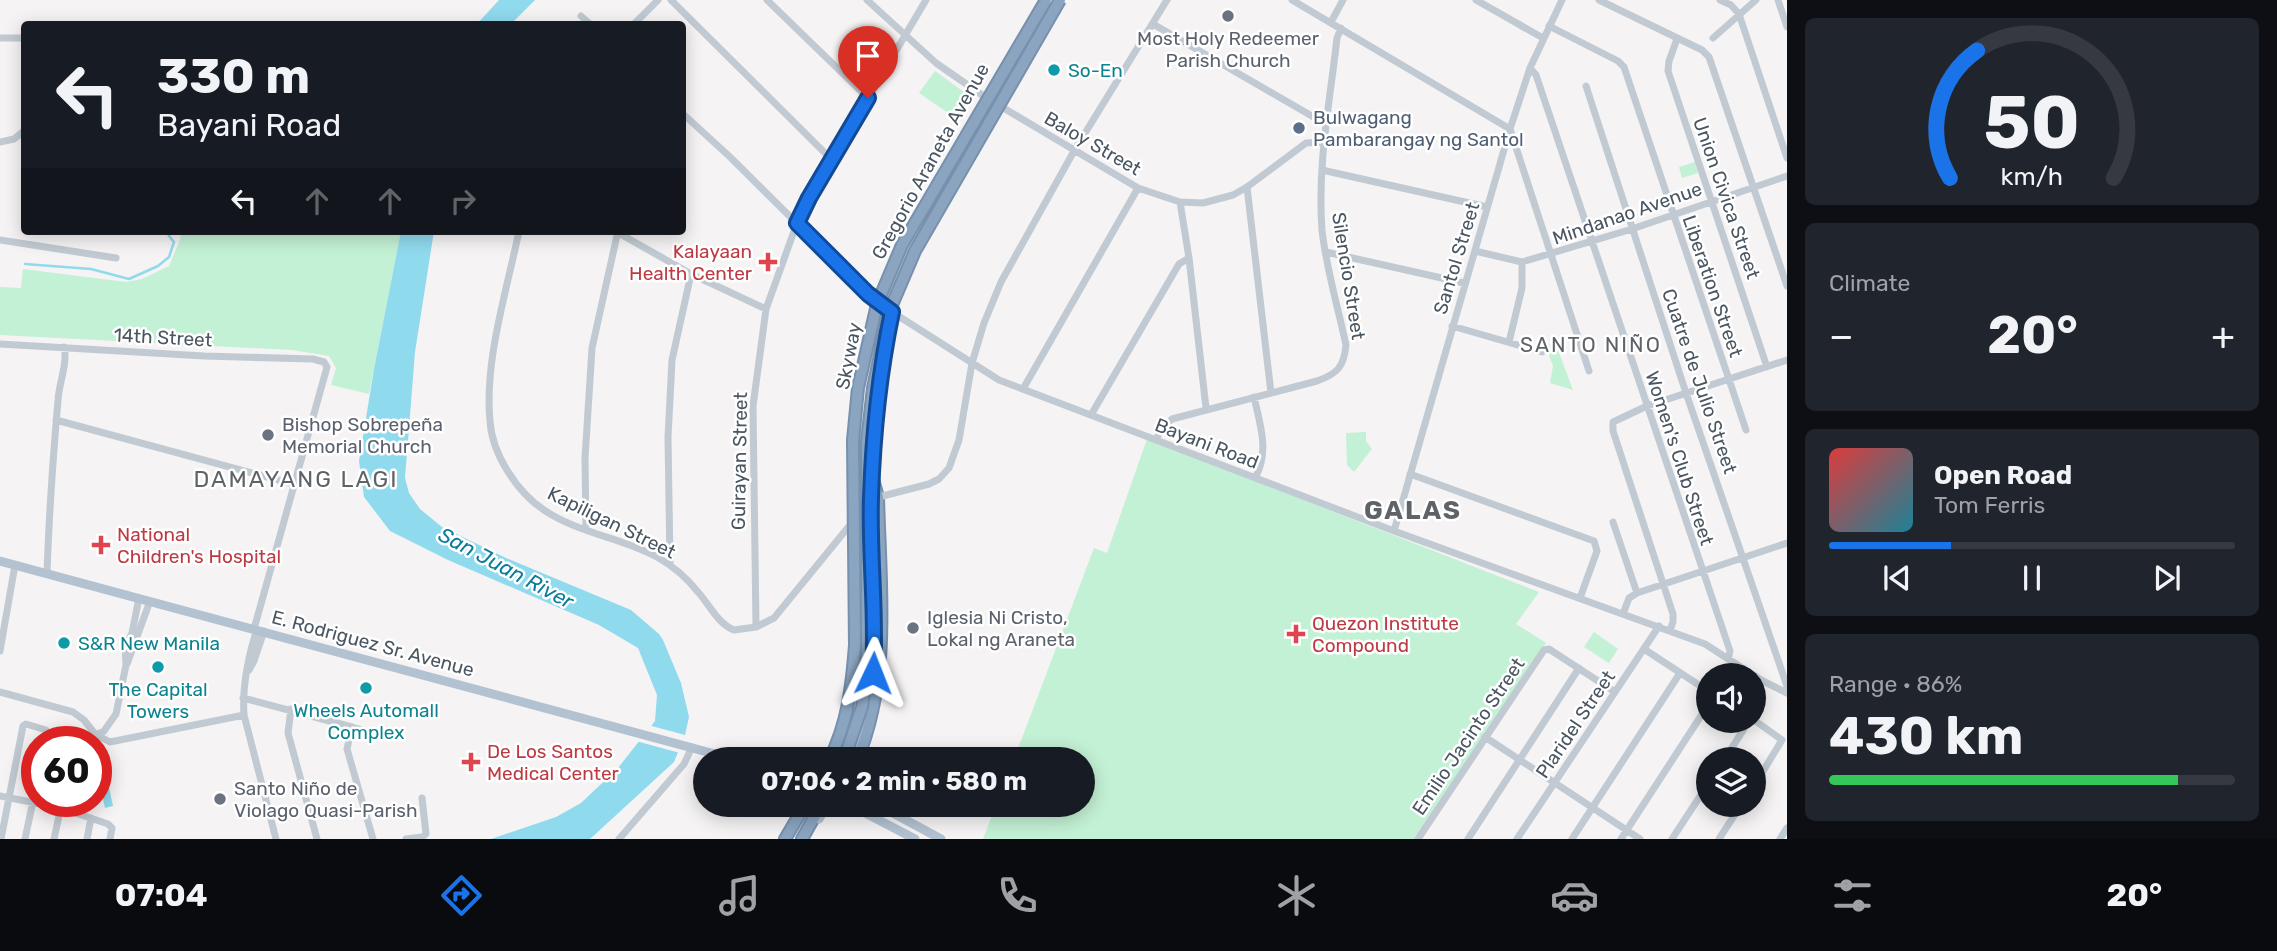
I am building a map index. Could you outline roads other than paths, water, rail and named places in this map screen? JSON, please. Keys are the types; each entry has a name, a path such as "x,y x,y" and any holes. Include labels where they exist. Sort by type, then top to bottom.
{"highway":[{"name":"Skyway","path":"832,747 848,705 854,664 853,440 858,388 877,304 902,245 1043,0"},
{"name":"Skyway","path":"849,747 862,707 867,673 867,441 873,388 889,312 915,251 1062,0"},
{"path":"861,747 874,709 882,650 878,509 872,476"},
{"path":"782,839 796,817"},
{"path":"805,839 815,817"}],"main road":[{"name":"Gregorio Araneta Avenue","path":"831,747 839,725 851,648 850,441 863,349 876,300 900,245 1043,0"},
{"name":"Gregorio Araneta Avenue","path":"872,476 878,389 892,312 917,253 1062,0"},
{"path":"854,747 864,718 873,673 875,498"},
{"name":"E. Rodriguez Sr. Avenue","path":"0,561 693,748"},
{"path":"805,839 819,817"},
{"path":"873,817 915,839"},
{"path":"900,817 941,839"}],"street":[{"path":"637,21 659,0"},
{"path":"671,0 831,159"},
{"path":"766,0 868,98"},
{"name":"Baloy Street","path":"867,0 936,63 985,97 1138,188 1180,202 1203,203 1221,199 1247,187 1306,144 1326,142"},
{"name":"Guirayan Street","path":"756,627 753,406 766,309 797,223 831,159 926,0"},
{"path":"875,498 929,484 939,479 949,468 960,440 972,363 984,323 1001,282 1074,151 1167,0"},
{"path":"1292,0 1510,129 1589,371"},
{"path":"1331,22 1343,0"},
{"path":"1476,0 1543,38"},
{"name":"Santol Street","path":"1394,531 1510,129 1530,68 1562,0"},
{"path":"1599,0 1702,50 1709,57 1787,286"},
{"path":"1720,0 1731,5 1739,14 1787,159"},
{"path":"1713,38 1756,0"},
{"path":"1777,0 1787,27"},
{"path":"581,16 587,21"},
{"path":"1153,23 1328,123"},
{"name":"Liberation Street","path":"1549,26 1618,61 1626,72 1746,430"},
{"name":"Silencio Street","path":"1156,440 1162,428 1172,419 1332,376 1344,360 1346,345 1322,232 1322,170 1337,38 1341,28"},
{"path":"0,38 21,38"},
{"name":"Union Civica Street","path":"1677,39 1668,61 1668,71 1768,367"},
{"name":"Women's Club Street","path":"1530,68 1536,75 1730,651 1728,659"},
{"name":"Cuatre de Julio Street","path":"1586,86 1686,393 1787,686"},
{"name":"Bayani Road","path":"686,118 876,300 999,380 1394,531 1670,630 1705,644 1787,694"},
{"path":"0,142 13,139 21,133"},
{"path":"1322,170 1488,207"},
{"name":"Mindanao Avenue","path":"1475,251 1522,262 1632,229 1787,176"},
{"path":"1247,187 1271,393"},
{"path":"1023,389 1138,188"},
{"path":"1180,202 1206,408"},
{"name":"Kapiligan Street","path":"518,235 492,370 489,423 512,477 544,510 670,564 729,628 734,630 756,627"},
{"path":"586,530 585,458 592,348 616,235"},
{"path":"622,235 691,274 766,309"},
{"path":"0,240 116,258"},
{"path":"1326,252 1464,283"},
{"path":"1091,415 1179,264 1189,258"},
{"path":"1509,342 1522,288 1522,262"},
{"path":"670,564 668,437 672,360 691,274"},
{"path":"1452,327 1542,352"},
{"name":"14th Street","path":"0,344 197,356 313,359 324,362 327,367 293,484"},
{"path":"47,573 59,381 66,354 64,347"},
{"path":"1670,630 1674,622 1673,614 1613,422 1647,406 1787,360"},
{"path":"1254,397 1264,448 1255,478"},
{"path":"56,420 293,484 258,630 247,659 248,670 243,698 244,715 276,839"},
{"path":"1410,474 1594,541 1597,551 1580,598"},
{"path":"1613,522 1637,593"},
{"path":"756,627 774,618 850,525"},
{"path":"1623,614 1629,598 1637,593 1786,546"},
{"path":"0,651 15,565"},
{"path":"108,726 116,714 126,665 132,656 139,598"},
{"path":"137,626 150,601"},
{"name":"Plaridel Street","path":"1517,839 1658,626"},
{"name":"Emilio Jacinto Street","path":"1418,839 1544,650 1549,649 1615,692"},
{"path":"1644,649 1696,683"},
{"path":"1468,839 1579,668"},
{"path":"1572,839 1680,673"},
{"path":"0,692 73,712 88,726"},
{"path":"243,698 352,727 365,731 372,737"},
{"path":"291,709 288,733 317,839"},
{"path":"112,741 244,715"},
{"path":"1621,839 1696,724"},
{"path":"352,727 347,748 373,839"},
{"path":"1766,730 1782,740 1766,766"},
{"path":"1,839 21,736"},
{"path":"1485,737 1640,839"},
{"path":"619,839 688,758 687,746"},
{"path":"0,796 21,800"},
{"path":"405,839 426,834 422,798"},
{"path":"1672,839 1696,802"},
{"path":"26,839 30,817"},
{"path":"54,839 59,817"},
{"path":"1719,839 1733,817"},
{"path":"87,839 91,818 110,826 110,839"},
{"path":"1780,839 1787,828"}],"water":[{"path":"499,0 535,0 514,21 480,21"},
{"name":"San Juan River","path":"400,235 433,235 415,352 405,478 409,493 420,509 442,527 506,558 631,610 663,640 681,683 689,717 685,735 674,762 590,839 491,839 556,817 581,803 618,768 655,721 657,695 638,648 599,625 448,560 390,531 364,497 359,461"}],"waterway":[{"path":"25,264 91,269 129,279 158,266 169,257 174,242 169,235"}],"place":[{"name":"Most Holy Redeemer Parish Church","path":"1228,16"},
{"name":"So-En","path":"1054,70"},
{"name":"Bulwagang Pambarangay ng Santol","path":"1299,128"},
{"name":"Kalayaan Health Center","path":"768,262"},
{"name":"Bishop Sobrepeña Memorial Church","path":"268,435"},
{"name":"National Children's Hospital","path":"101,545"},
{"name":"Iglesia Ni Cristo, Lokal ng Araneta","path":"913,628"},
{"name":"Quezon Institute Compound","path":"1296,634"},
{"name":"S&R New Manila","path":"64,643"},
{"name":"The Capital Towers","path":"158,667"},
{"name":"Wheels Automall Complex","path":"366,688"},
{"name":"De Los Santos Medical Center","path":"471,762"},
{"name":"Santo Niño de Violago Quasi-Parish","path":"220,799"}],"district":[{"name":"SANTO NIÑO","path":"1591,345"},
{"name":"DAMAYANG LAGI","path":"296,479"},
{"name":"GALAS","path":"1413,510"}]}
